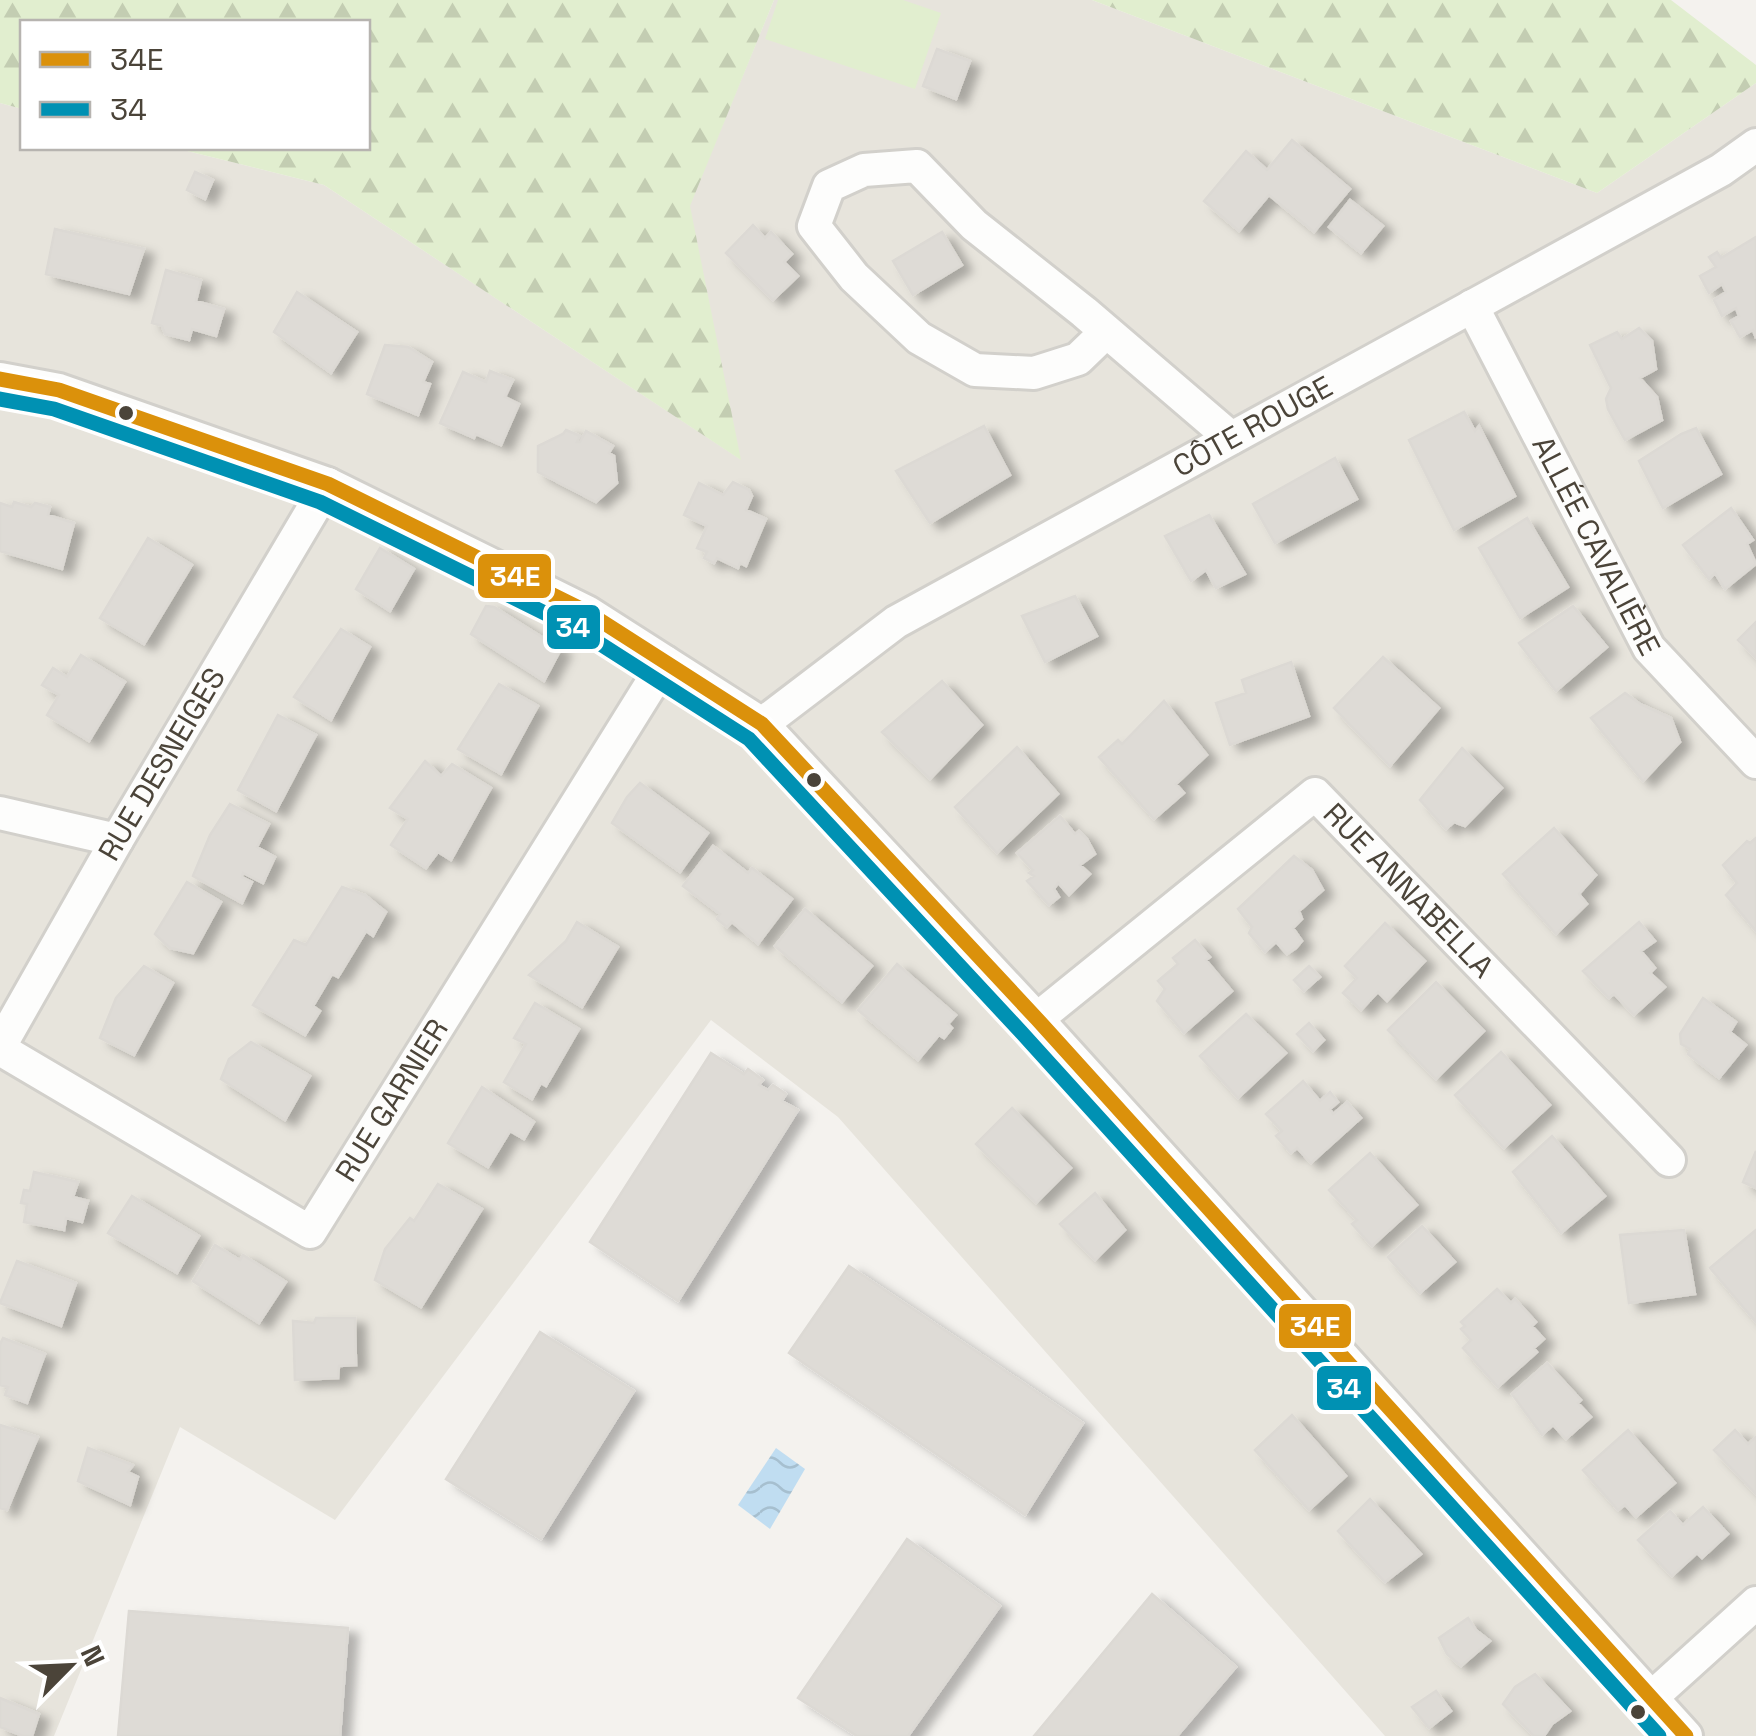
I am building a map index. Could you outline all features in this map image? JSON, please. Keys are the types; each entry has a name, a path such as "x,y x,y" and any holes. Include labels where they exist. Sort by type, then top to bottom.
{"street":[{"name":"CÔTE ROUGE","path":"762,724 896,622 1721,170 1756,145"},
{"path":"1106,332 1078,359 1034,373 975,370 919,338 854,277 814,226 829,186 864,170 917,166 974,224 1106,332 1231,438"},
{"name":"ALLÉE CAVALIÈRE","path":"1472,306 1649,648 1756,762"},
{"path":"0,378 60,390 328,484 587,612 762,724 1038,1019 1686,1736"},
{"name":"RUE DESNEIGES","path":"0,1047 116,840 328,484"},
{"name":"RUE GARNIER","path":"0,1047 310,1232 666,662"},
{"name":"RUE ANNABELLA","path":"1038,1019 1315,794 1669,1160"},
{"path":"0,812 116,840"},
{"path":"1651,1698 1756,1603"}],"shaded area":[{"path":"774,0 1092,0 1597,193 1756,83 1756,1736 1385,1736 838,1117 711,1020 335,1520 180,1427 54,1736 0,1736 0,103 20,108 20,150 183,150 324,185 740,459 689,206"}],"green space":[{"path":"0,0 774,0 690,206 741,460 324,185 183,150 370,150 370,20 20,20 20,108 0,103"},
{"path":"778,0 903,0 941,13 915,89 765,39"},
{"path":"1092,0 1671,0 1756,65 1756,83 1597,193"}],"water":[{"path":"776,1448 805,1469 770,1529 738,1505"}],"building":[{"path":"937,49 970,61 956,99 923,86"},
{"path":"1292,140 1350,189 1314,232 1269,195 1239,231 1204,201 1246,151 1267,170"},
{"path":"195,172 213,180 205,199 187,190"},
{"path":"1350,200 1383,226 1361,253 1329,227"},
{"path":"753,225 765,238 771,232 792,254 784,262 798,276 773,300 726,253"},
{"path":"55,229 144,249 129,294 46,274"},
{"path":"942,232 962,265 913,295 893,261"},
{"path":"1756,237 1756,338 1753,330 1740,337 1731,321 1739,316 1736,308 1722,316 1714,300 1726,292 1722,284 1709,293 1700,276 1716,267 1709,257 1717,252 1721,258"},
{"path":"166,270 201,280 196,301 224,309 216,336 192,329 189,340 165,334 162,326 152,323"},
{"path":"297,292 357,332 331,373 274,332"},
{"path":"1639,328 1652,341 1656,369 1640,378 1657,397 1662,420 1625,440 1608,409 1606,399 1611,388 1590,345 1617,332 1622,339"},
{"path":"385,345 408,347 432,362 423,382 430,384 418,415 367,394"},
{"path":"490,371 513,380 505,397 519,404 501,445 440,423 463,372 486,382"},
{"path":"1464,412 1475,431 1479,426 1515,496 1454,530 1409,440"},
{"path":"984,426 1010,475 930,523 896,471"},
{"path":"1696,428 1721,474 1663,508 1639,461"},
{"path":"566,430 580,436 577,442 586,431 613,446 609,453 614,456 617,483 596,502 538,472 538,446"},
{"path":"1335,458 1357,499 1275,543 1253,504"},
{"path":"733,482 749,490 752,496 746,510 766,519 746,566 740,563 738,568 717,558 714,563 704,558 707,552 697,548 707,526 684,515 699,483 723,495"},
{"path":"14,502 50,507 48,515 74,523 62,569 0,551 0,503 12,507"},
{"path":"1731,508 1753,540 1747,544 1756,564 1725,589 1715,573 1709,579 1683,545"},
{"path":"1209,515 1245,574 1216,588 1206,570 1191,581 1165,536"},
{"path":"1527,518 1568,587 1520,618 1479,548"},
{"path":"148,538 192,565 144,644 100,618"},
{"path":"380,548 414,569 390,611 356,589"},
{"path":"1075,596 1097,636 1045,662 1022,616"},
{"path":"486,606 494,607 561,649 544,681 471,634"},
{"path":"1573,606 1607,647 1556,691 1519,643"},
{"path":"1756,622 1756,658 1738,640"},
{"path":"341,629 370,647 331,720 294,697"},
{"path":"81,655 125,682 89,741 47,715 59,695 42,685 53,668 67,677"},
{"path":"1383,657 1439,708 1390,766 1334,708"},
{"path":"1291,662 1309,716 1230,745 1216,703 1246,693 1242,680"},
{"path":"942,681 982,725 930,779 882,732"},
{"path":"499,684 538,706 501,774 458,749"},
{"path":"1625,693 1671,718 1680,742 1643,781 1591,718"},
{"path":"1164,701 1207,755 1176,784 1184,793 1154,819 1099,757 1118,740 1122,744"},
{"path":"278,715 316,735 276,811 238,790"},
{"path":"1017,747 1058,794 997,853 955,807"},
{"path":"1462,748 1502,788 1465,826 1454,822 1446,829 1420,800"},
{"path":"425,761 441,776 452,764 491,788 451,860 438,852 426,868 391,845 408,819 390,808"},
{"path":"640,783 708,833 680,872 612,823"},
{"path":"230,804 269,824 257,847 275,857 263,883 243,873 242,877 252,882 242,903 193,876 210,835"},
{"path":"1060,816 1075,834 1079,831 1087,839 1095,854 1080,865 1090,874 1069,895 1058,883 1054,889 1059,897 1049,905 1027,881 1034,876 1029,873 1033,870 1017,853"},
{"path":"1554,828 1596,875 1579,894 1587,904 1556,934 1503,874"},
{"path":"1756,838 1756,931 1726,895 1737,883 1723,865 1747,841"},
{"path":"713,846 748,873 752,868 792,899 758,944 732,922 727,927 717,919 720,914 683,886"},
{"path":"1294,856 1312,870 1323,890 1299,911 1302,919 1293,928 1302,941 1296,948 1287,954 1276,942 1265,952 1249,933 1252,927 1238,909"},
{"path":"187,882 221,902 193,953 170,948 155,934"},
{"path":"342,887 365,895 386,912 373,936 366,931 338,977 332,974 313,1006 320,1011 305,1035 253,1005 294,940 306,945"},
{"path":"805,909 872,966 842,1002 775,946"},
{"path":"577,922 618,947 582,1007 529,975 566,941"},
{"path":"1639,922 1655,941 1641,951 1655,968 1650,973 1665,987 1634,1015 1614,994 1609,998 1583,971"},
{"path":"1385,923 1425,961 1387,1001 1378,992 1361,1010 1343,993 1357,978 1345,966"},
{"path":"1195,940 1232,991 1184,1033 1157,1001 1165,989 1158,981 1178,964 1173,958"},
{"path":"897,964 956,1015 944,1038 939,1035 918,1060 858,1010"},
{"path":"144,966 173,983 134,1055 100,1038 116,998"},
{"path":"1309,966 1320,977 1304,991 1294,980"},
{"path":"1436,982 1484,1031 1436,1079 1388,1030"},
{"path":"1703,998 1736,1022 1730,1032 1746,1045 1719,1078 1681,1044 1680,1034"},
{"path":"535,1003 579,1029 546,1086 541,1083 532,1099 504,1082 526,1044 514,1038"},
{"path":"1246,1014 1286,1053 1238,1098 1200,1056"},
{"path":"1309,1023 1324,1040 1313,1051 1297,1034"},
{"path":"251,1042 310,1076 285,1120 221,1079 229,1059"},
{"path":"1501,1052 1550,1105 1504,1148 1455,1095"},
{"path":"711,1053 744,1074 748,1069 763,1080 759,1085 768,1090 773,1085 786,1094 782,1101 798,1110 678,1301 590,1242"},
{"path":"1303,1081 1320,1101 1330,1092 1338,1102 1330,1109 1333,1114 1347,1102 1361,1118 1311,1163 1297,1148 1291,1153 1276,1136 1282,1131 1266,1114"},
{"path":"482,1087 534,1122 524,1139 510,1131 488,1167 448,1143"},
{"path":"1012,1108 1071,1168 1036,1203 976,1144"},
{"path":"1552,1136 1605,1196 1561,1233 1513,1172"},
{"path":"1756,1151 1756,1188 1743,1182"},
{"path":"1370,1153 1417,1205 1372,1246 1352,1224 1357,1220 1329,1190"},
{"path":"34,1172 78,1182 73,1197 88,1201 82,1222 66,1218 64,1230 24,1222 27,1204 21,1203 24,1190 30,1191"},
{"path":"438,1184 482,1209 421,1307 375,1280 385,1249 410,1218 414,1221"},
{"path":"1095,1193 1125,1230 1095,1260 1060,1224"},
{"path":"132,1196 199,1236 177,1273 108,1233"},
{"path":"1422,1226 1455,1262 1420,1293 1388,1257"},
{"path":"1684,1230 1695,1294 1629,1303 1620,1235"},
{"path":"1756,1230 1756,1322 1710,1268"},
{"path":"215,1245 240,1260 243,1255 286,1282 259,1323 193,1281"},
{"path":"17,1261 76,1283 61,1326 0,1303"},
{"path":"849,1266 1083,1423 1025,1515 789,1353"},
{"path":"1497,1289 1511,1303 1515,1299 1536,1322 1532,1326 1544,1339 1534,1348 1537,1352 1498,1387 1463,1348 1471,1340 1461,1329 1465,1326 1461,1322"},
{"path":"316,1318 355,1318 356,1365 339,1366 338,1378 295,1380 293,1321 314,1323"},
{"path":"540,1332 634,1391 541,1539 446,1479"},
{"path":"3,1338 45,1354 27,1403 5,1395 8,1387 0,1385"},
{"path":"1547,1363 1591,1417 1566,1439 1553,1425 1542,1435 1512,1394"},
{"path":"1292,1415 1346,1476 1309,1510 1255,1450"},
{"path":"0,1425 38,1437 7,1510 0,1508"},
{"path":"1628,1430 1675,1483 1636,1517 1625,1505 1618,1510 1583,1470"},
{"path":"1735,1430 1748,1444 1756,1437 1756,1494 1714,1450"},
{"path":"88,1448 133,1465 128,1472 138,1477 130,1505 78,1481"},
{"path":"1370,1499 1421,1554 1385,1582 1338,1531"},
{"path":"1703,1507 1728,1534 1702,1558 1697,1553 1672,1576 1638,1540 1670,1511 1683,1525"},
{"path":"907,1539 1000,1606 908,1736 857,1736 798,1698"},
{"path":"1152,1594 1236,1667 1177,1736 1034,1736"},
{"path":"129,1611 348,1628 340,1736 118,1736"},
{"path":"1468,1618 1490,1641 1461,1666 1447,1654 1439,1638"},
{"path":"1535,1674 1570,1711 1552,1724 1544,1736 1534,1736 1503,1704 1515,1687"},
{"path":"1436,1691 1451,1711 1429,1728 1412,1707"},
{"path":"0,1698 39,1714 32,1736 0,1727"}],"transit line":[{"name":"34E","path":"0,379 59,390 328,484 587,612 762,724 1037,1019 1686,1736"},
{"name":"34","path":"0,399 54,409 320,502 577,629 749,739 1022,1033 1659,1736"}]}
